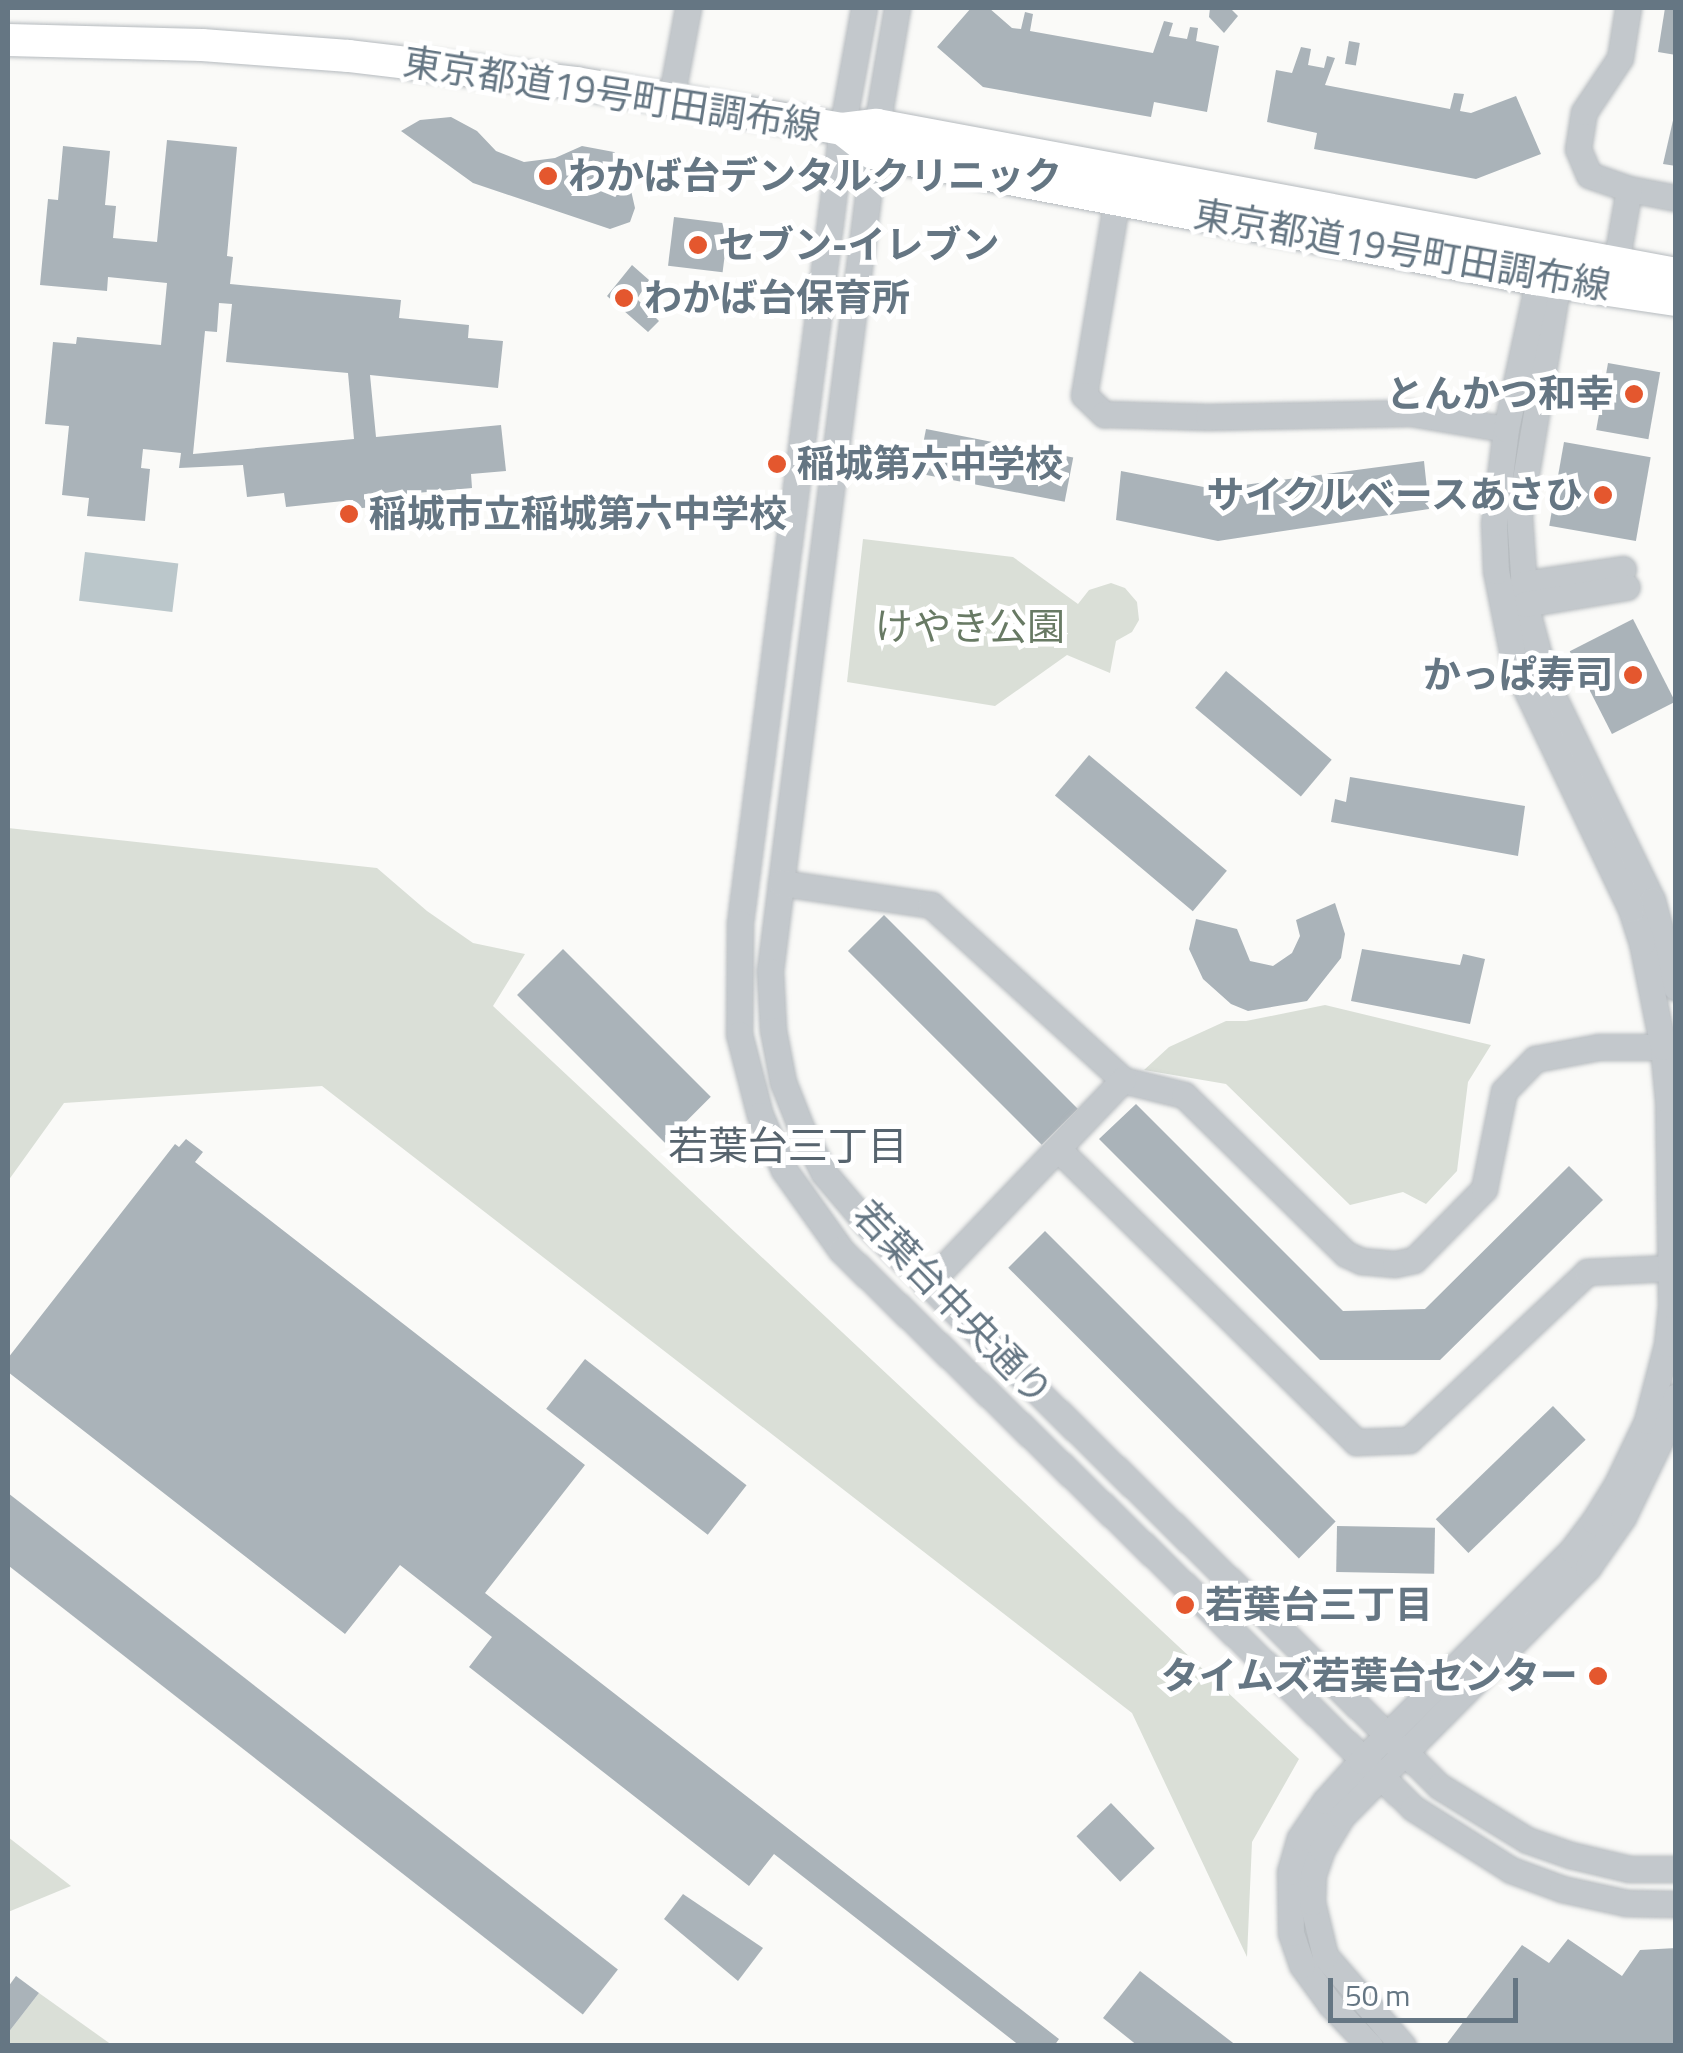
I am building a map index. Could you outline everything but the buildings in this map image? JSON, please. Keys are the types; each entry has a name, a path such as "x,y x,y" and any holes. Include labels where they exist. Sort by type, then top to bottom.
{"main road":[{"name":"東京都道19号町田調布線","path":"8,40 202,45 472,68 842,129 1117,198 1547,270 1616,263 1676,274"},
{"name":"東京都道19号町田調布線","path":"875,139 1547,270 1676,300"}],"street":[{"path":"671,99 688,8"},
{"name":"若葉台中央通り","path":"864,8 842,129 740,922 739,1034 760,1115 784,1170 841,1250 1413,1808 1511,1870 1562,1890 1626,1903 1676,1904"},
{"name":"若葉台中央通り","path":"897,8 875,139 770,972 773,1030 784,1082 824,1174 868,1226 1394,1746 1455,1797 1526,1840 1629,1869 1676,1868"},
{"path":"1628,8 1620,58 1584,112 1578,149 1589,176 1676,198"},
{"path":"1616,263 1629,188"},
{"path":"1117,198 1084,395 1104,414 1410,413 1506,429"},
{"path":"1394,1746 1572,1550 1617,1484 1659,1382 1667,1344 1672,1268 1663,1047 1631,908 1547,740 1515,666 1503,621 1494,523 1506,429 1547,270"},
{"path":"1547,270 1518,515 1523,594 1546,682 1652,900 1676,988"},
{"path":"1523,594 1625,578"},
{"path":"781,883 931,906 1123,1080 1184,1095 1346,1254 1362,1261 1396,1264 1414,1260 1484,1190 1493,1162 1498,1106 1518,1072 1535,1059 1560,1051 1663,1047"},
{"path":"928,1285 1123,1080"},
{"path":"1059,1150 1356,1442 1409,1440 1587,1272 1672,1268"},
{"path":"1370,2046 1331,2005 1302,1965 1291,1934 1290,1872 1300,1838 1325,1801 1370,1770 1588,1567 1624,1518 1667,1426 1676,1396"},
{"path":"1370,1770 1322,1849 1313,1875 1312,1902 1325,1956 1404,2046"}],"green space":[{"name":"けやき公園","path":"863,539 1013,557 1078,604 1089,590 1111,583 1125,588 1137,602 1139,620 1132,632 1116,641 1110,673 1067,655 995,706 847,682"},
{"path":"8,828 377,868 427,911 473,943 525,954 493,1006 1299,1759 1252,1842 1247,1957 1132,1713 322,1086 64,1103 8,1181"},
{"path":"1325,1005 1491,1045 1468,1082 1457,1171 1426,1204 1403,1192 1350,1205 1226,1084 1144,1070 1169,1047 1226,1021 1246,1021"},
{"path":"8,1837 71,1886 8,1912"},
{"path":"39,1993 112,2045 8,2045 8,2033"}],"shaded area":[{"path":"85,552 178,563 172,612 79,601"}],"place":[{"name":"わかば台デンタルクリニック","path":"548,176"},
{"name":"セブン-イレブン","path":"698,245"},
{"name":"わかば台保育所","path":"624,298"},
{"name":"とんかつ和幸","path":"1634,394"},
{"name":"稲城第六中学校","path":"777,464"},
{"name":"サイクルベースあさひ","path":"1603,495"},
{"name":"稲城市立稲城第六中学校","path":"349,514"},
{"name":"かっぱ寿司","path":"1633,675"},
{"name":"若葉台三丁目","path":"1185,1605"},
{"name":"タイムズ若葉台センター","path":"1598,1676"}],"district":[{"name":"若葉台三丁目","path":"788,1146"}]}
